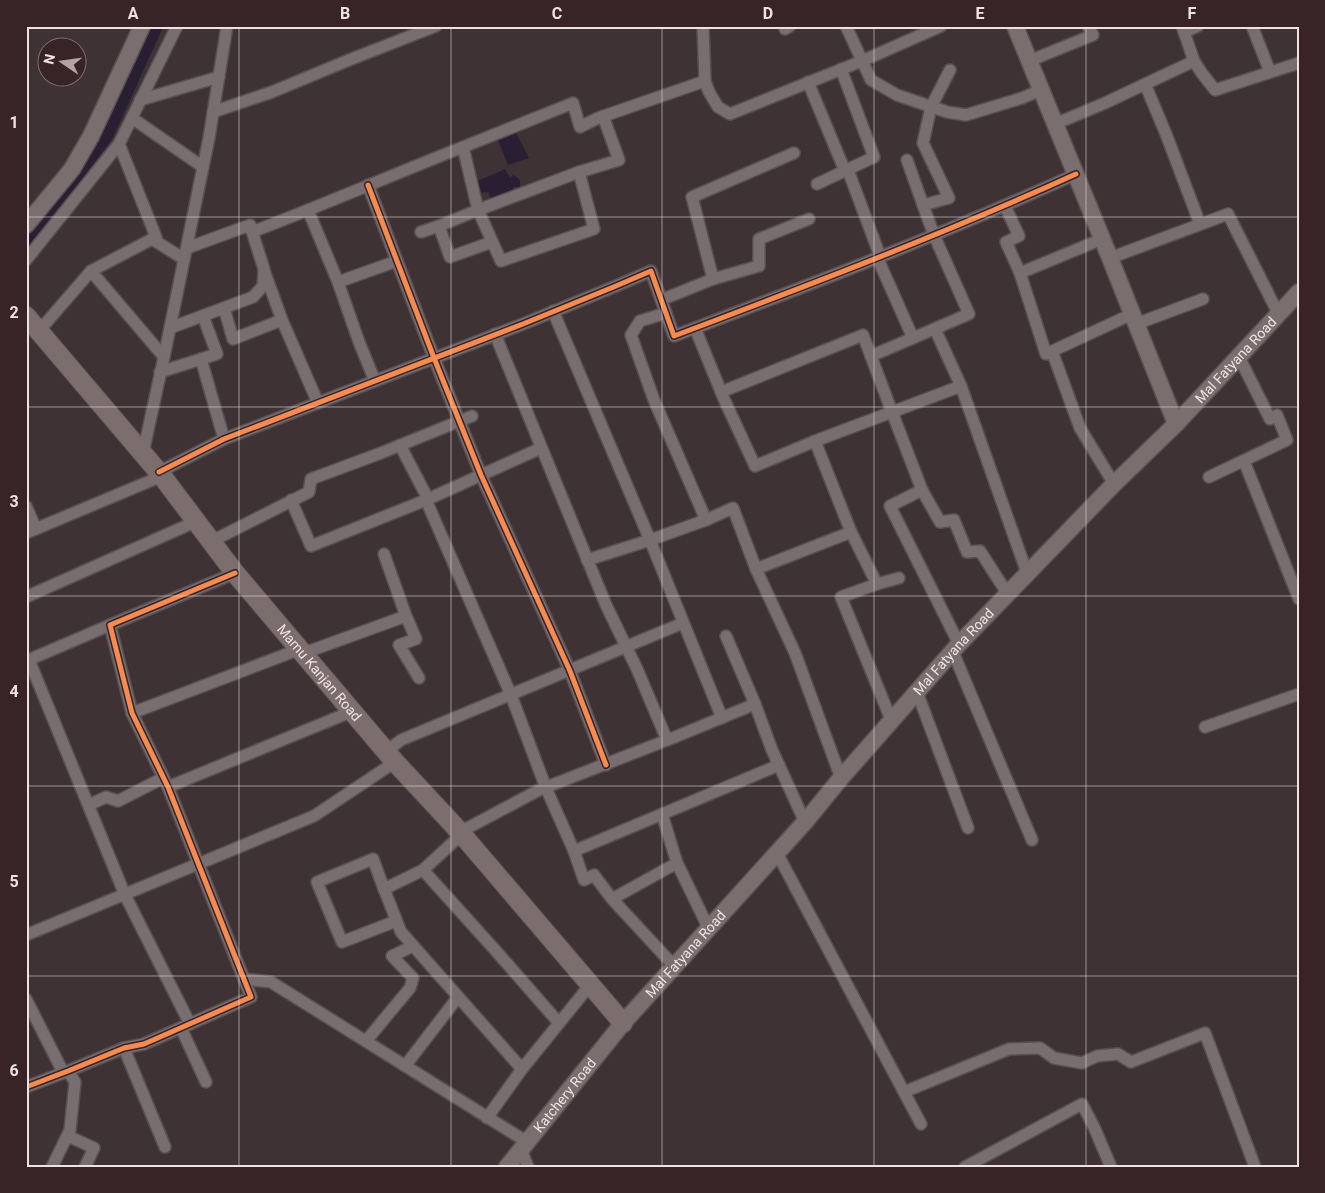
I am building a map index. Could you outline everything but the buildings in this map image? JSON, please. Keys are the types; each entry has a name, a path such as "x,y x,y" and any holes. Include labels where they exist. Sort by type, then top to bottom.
{"main road":[{"path":"26,225 72,169 91,136 142,26"},
{"path":"1015,26 1176,424"},
{"name":"Mal Fatyana Road","path":"623,1023 805,822 841,778 956,648 1114,484 1176,424 1299,292"},
{"name":"Mamu Kanjan Road","path":"26,316 161,474 235,573 352,711 461,833 623,1023"},
{"name":"Katchery Road","path":"507,1167 623,1023"}],"street":[{"path":"26,260 119,144 176,26"},
{"path":"142,453 186,254 227,26"},
{"path":"213,112 272,92 436,26"},
{"path":"703,26 705,80 709,92 718,107 730,114 862,61 941,26"},
{"path":"784,26 785,28 790,26"},
{"path":"846,26 871,80 897,95 930,107 966,115 1022,98 1041,90"},
{"path":"1029,61 1093,35 1088,26"},
{"path":"1198,26 1183,29 1194,61 1200,72 1215,90 1299,63"},
{"path":"1252,26 1270,72"},
{"path":"1055,124 1106,103 1194,61"},
{"path":"817,184 874,157 841,69"},
{"path":"923,205 948,198 923,143 930,107 950,70"},
{"path":"140,100 219,77"},
{"path":"252,232 573,103 580,127 604,116 705,80"},
{"path":"808,82 846,170 878,256 913,338"},
{"path":"1145,84 1200,224"},
{"path":"421,232 578,172 619,160 604,116"},
{"path":"132,118 203,167"},
{"path":"39,331 91,271 156,237 119,144"},
{"path":"462,147 478,210 501,261 594,229 578,172"},
{"path":"713,279 692,198 794,153"},
{"path":"871,356 969,314 934,235 907,160"},
{"path":"26,506 31,531 161,474 224,439 495,334 616,286 651,270 674,336 934,235 1076,174"},
{"path":"368,185 481,475 570,671 606,764"},
{"path":"1005,206 1019,236 1006,242 1020,273 1046,354 1134,319 1203,299"},
{"path":"308,210 338,282 375,381"},
{"path":"1110,258 1228,214 1279,314"},
{"path":"661,300 713,279 759,266 759,239 809,219"},
{"path":"152,239 186,254 250,225 282,320 318,403"},
{"path":"438,226 450,257 492,242"},
{"path":"1020,273 1102,239"},
{"path":"338,282 397,261"},
{"path":"170,328 253,297 263,286 264,269"},
{"path":"91,271 164,357"},
{"path":"224,308 233,339 282,320"},
{"path":"553,311 650,540 722,718"},
{"path":"666,313 640,321 631,335 654,400 706,520"},
{"path":"160,372 217,354 204,316"},
{"path":"695,328 721,392 755,466 815,441 961,386"},
{"path":"935,328 961,386 1027,574"},
{"path":"495,334 606,605 667,740"},
{"path":"721,392 863,335 922,490 940,522 954,520 967,552 980,551 1007,593"},
{"path":"1052,351 1080,428 1114,484"},
{"path":"1209,477 1287,440 1278,415 1270,419 1239,357"},
{"path":"201,359 224,439"},
{"path":"212,541 308,492 311,479 400,446 472,416"},
{"path":"815,441 851,532 877,584"},
{"path":"400,446 427,500 510,695 584,880 594,875 612,899 675,967"},
{"path":"291,500 311,546 427,500 541,448"},
{"path":"1244,461 1299,599"},
{"path":"922,490 890,506 956,648 1032,840"},
{"path":"587,560 650,540 733,508 756,569 795,653 841,778"},
{"path":"26,597 197,521"},
{"path":"756,569 851,532"},
{"path":"384,554 416,639 399,645 419,678"},
{"path":"206,1082 185,1026 126,895 28,660 235,573"},
{"path":"892,722 840,597 899,578"},
{"path":"132,713 302,651 406,616"},
{"path":"26,936 314,816 391,756 401,740 683,623"},
{"path":"26,1087 124,1048 144,1044 251,997 165,783 132,713 110,624"},
{"path":"726,636 779,765 805,822"},
{"path":"917,692 968,828"},
{"path":"1205,727 1299,694"},
{"path":"384,889 422,870 461,833 546,788 755,704"},
{"path":"89,805 106,797 118,801 352,711"},
{"path":"574,851 779,765"},
{"path":"662,814 677,863 709,929"},
{"path":"777,853 920,1124"},
{"path":"396,921 342,942 317,882 373,859 401,932 522,1069"},
{"path":"612,899 677,863"},
{"path":"422,870 559,1023"},
{"path":"366,1041 410,988 413,978 392,956 413,946"},
{"path":"244,979 271,982 487,1118 524,1145 528,1167"},
{"path":"487,1118 522,1069 590,984"},
{"path":"405,1066 458,997"},
{"path":"26,999 63,1072 68,1071"},
{"path":"904,1092 1009,1049 1040,1048 1054,1058 1082,1063 1097,1056 1118,1054 1131,1062 1205,1033 1255,1167"},
{"path":"124,1048 165,1147"},
{"path":"52,1167 70,1130 75,1082 68,1071"},
{"path":"965,1167 1082,1104 1094,1126 1111,1167"},
{"path":"68,1136 94,1148 85,1167"}],"shaded area":[{"path":"516,133 529,158 508,165 498,140"},
{"path":"505,169 510,178 513,175 520,181 520,187 513,187 514,196 495,200 491,199 488,192 480,193 478,181"}],"waterway":[{"path":"26,244 107,136 157,26"}],"cycle path":[{"path":"159,472 224,439 523,324 651,271 674,336 926,238 1076,174"},
{"path":"368,185 481,475 570,671 606,765"},
{"path":"26,1087 124,1048 144,1044 251,997 168,787 132,713 110,625 235,573"}]}
